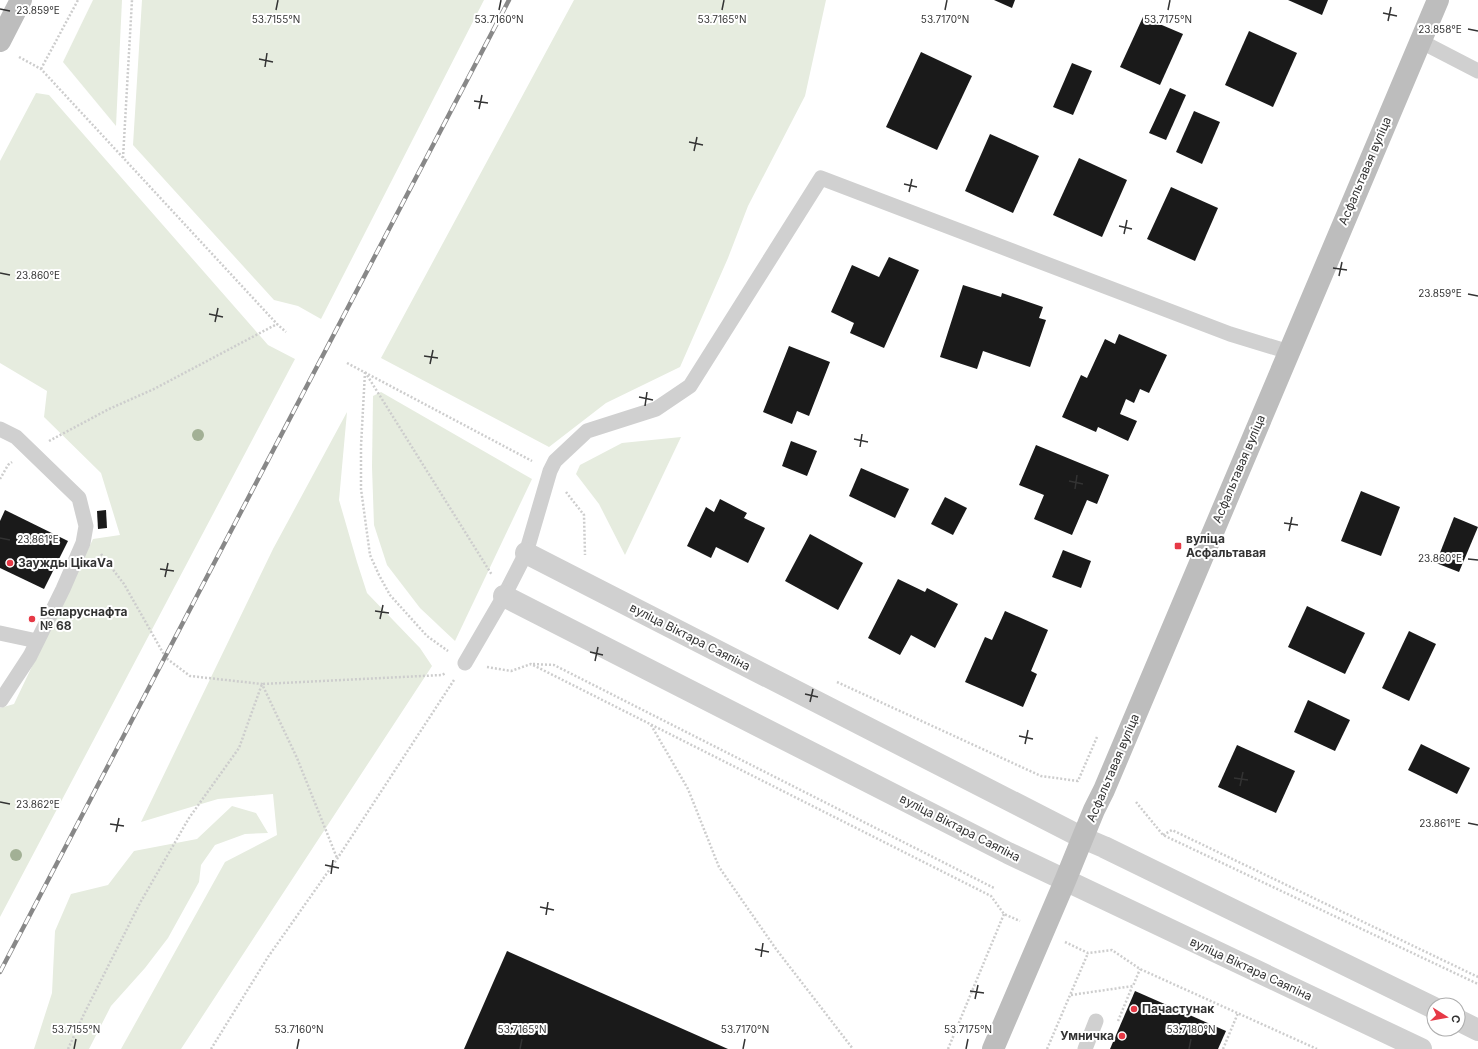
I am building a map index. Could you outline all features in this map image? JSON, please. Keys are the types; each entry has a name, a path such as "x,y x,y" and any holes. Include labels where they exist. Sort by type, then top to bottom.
{"street":[{"path":"0,41 21,0"},
{"name":"Асфальтавая вуліца","path":"993,1049 1438,0"},
{"name":"вуліца Віктара Саяпіна","path":"526,553 1083,838 1426,1004"},
{"name":"вуліца Віктара Саяпіна","path":"504,596 1065,881 1421,1049"},
{"path":"1466,1024 1478,1030"}],"lane":[{"path":"1420,42 1478,72"},
{"path":"465,663 504,596 526,553 550,471 555,461 587,431 656,409 690,386 821,178 1230,334 1288,352"},
{"path":"0,429 16,437 79,498 86,526 83,544 37,642 30,656 2,700 0,700"},
{"path":"0,633 37,642"},
{"path":"1085,1049 1096,1022"}],"path":[{"path":"78,0 41,69 286,332"},
{"path":"123,158 132,0"},
{"path":"30,451 109,409 154,389 277,324"},
{"path":"347,363 550,471 584,515 584,557"},
{"path":"364,372 504,596"},
{"path":"364,372 361,489 370,555 390,595 427,636 465,663 511,671 531,664 554,665 994,888"},
{"path":"85,534 124,584 166,658 190,676 262,684 442,675 465,663"},
{"path":"211,1049 268,957 337,859 465,663"},
{"path":"531,664 991,896 1004,914 948,1049"},
{"path":"835,681 1041,776 1078,781"},
{"path":"262,684 297,758 337,859"},
{"path":"68,1049 140,903 189,818 239,748 262,684"},
{"path":"651,725 688,789 719,867 776,949 853,1049"},
{"path":"1136,802 1163,835 1478,984"},
{"path":"1163,835 1172,830 1478,977"},
{"path":"1047,1049 1071,996 1088,953 1112,950 1140,969 1316,1049"},
{"path":"1115,1028 1140,969"},
{"path":"1071,996 1133,986"},
{"path":"1223,1049 1238,1013"}],"shaded area":[{"path":"93,0 122,0 116,126 63,62"},
{"path":"142,0 484,0 321,319 298,306 274,300 133,145"},
{"path":"574,0 826,0 805,96 748,206 728,258 680,367 606,403 549,447 381,358"},
{"path":"36,93 49,95 268,345 295,359 0,917 0,708 14,704 93,539 120,535 101,473 44,417 47,391 0,363 0,161"},
{"path":"381,392 532,479 455,641 420,608 387,565 374,525 372,467 373,396"},
{"path":"347,412 339,500 367,593 420,648 432,666 181,1049 121,1049 225,862 277,835 273,794 218,799 141,822 273,549"},
{"path":"681,437 625,555 599,504 576,474 580,465 622,443"},
{"path":"232,806 256,813 268,833 245,834 215,845 201,865 199,882 168,938 145,968 111,1006 89,1049 34,1049 52,993 55,931 71,894 108,885 134,851 197,839"}],"building":[{"path":"994,0 1015,0 1012,8"},
{"path":"1288,0 1328,0 1322,15"},
{"path":"1143,17 1183,34 1160,85 1120,67"},
{"path":"1249,31 1297,53 1273,107 1225,85"},
{"path":"921,52 972,76 937,150 886,127"},
{"path":"1072,63 1092,71 1073,115 1053,107"},
{"path":"1170,88 1186,95 1166,140 1149,133"},
{"path":"1194,111 1220,122 1202,164 1176,152"},
{"path":"990,134 1039,156 1013,213 965,191"},
{"path":"1079,158 1127,180 1102,237 1053,215"},
{"path":"1171,187 1218,208 1195,261 1147,239"},
{"path":"889,257 919,270 884,348 850,333 854,323 831,312 852,265 879,277"},
{"path":"963,285 1001,297 1002,293 1043,307 1039,318 1046,320 1030,367 983,351 977,369 940,357"},
{"path":"1119,334 1167,355 1149,393 1140,389 1134,403 1126,399 1120,414 1137,421 1128,441 1098,427 1096,432 1062,417 1081,375 1087,378 1105,339 1115,344"},
{"path":"789,346 830,362 809,416 797,411 792,424 763,412"},
{"path":"791,441 817,451 807,476 782,466"},
{"path":"1036,445 1109,475 1097,504 1087,500 1072,535 1034,519 1044,495 1019,485"},
{"path":"861,468 909,489 895,518 849,496"},
{"path":"1361,491 1400,507 1381,556 1341,541"},
{"path":"945,497 967,508 953,535 931,524"},
{"path":"720,499 747,513 744,518 765,528 748,563 716,547 711,558 687,546 706,507 714,512"},
{"path":"5,510 68,541 44,589 0,568 0,521"},
{"path":"106,510 107,528 98,529 97,511"},
{"path":"1454,517 1478,527 1459,572 1436,563"},
{"path":"810,534 863,563 838,610 785,581"},
{"path":"1063,550 1091,561 1081,588 1052,577"},
{"path":"898,579 925,592 927,588 958,604 935,648 911,635 900,655 868,638"},
{"path":"1307,606 1365,633 1345,674 1288,647"},
{"path":"1005,611 1048,630 1031,671 1037,674 1023,707 965,682 985,637 992,640"},
{"path":"1409,631 1436,644 1409,701 1382,688"},
{"path":"1308,700 1350,720 1335,751 1294,732"},
{"path":"1421,744 1470,768 1457,794 1408,770"},
{"path":"1237,745 1295,771 1276,813 1218,787"},
{"path":"507,951 728,1049 464,1049"},
{"path":"1135,991 1226,1031 1218,1049 1110,1049"}],"railway":[{"path":"0,972 509,0"}],"place":[{"name":"вуліца Асфальтавая","path":"1178,546"},
{"name":"Заужды ЦікаVа","path":"10,563"},
{"name":"Беларуснафта № 68","path":"32,619"},
{"name":"Пачастунак","path":"1134,1009"},
{"name":"Умничка","path":"1122,1036"}]}
